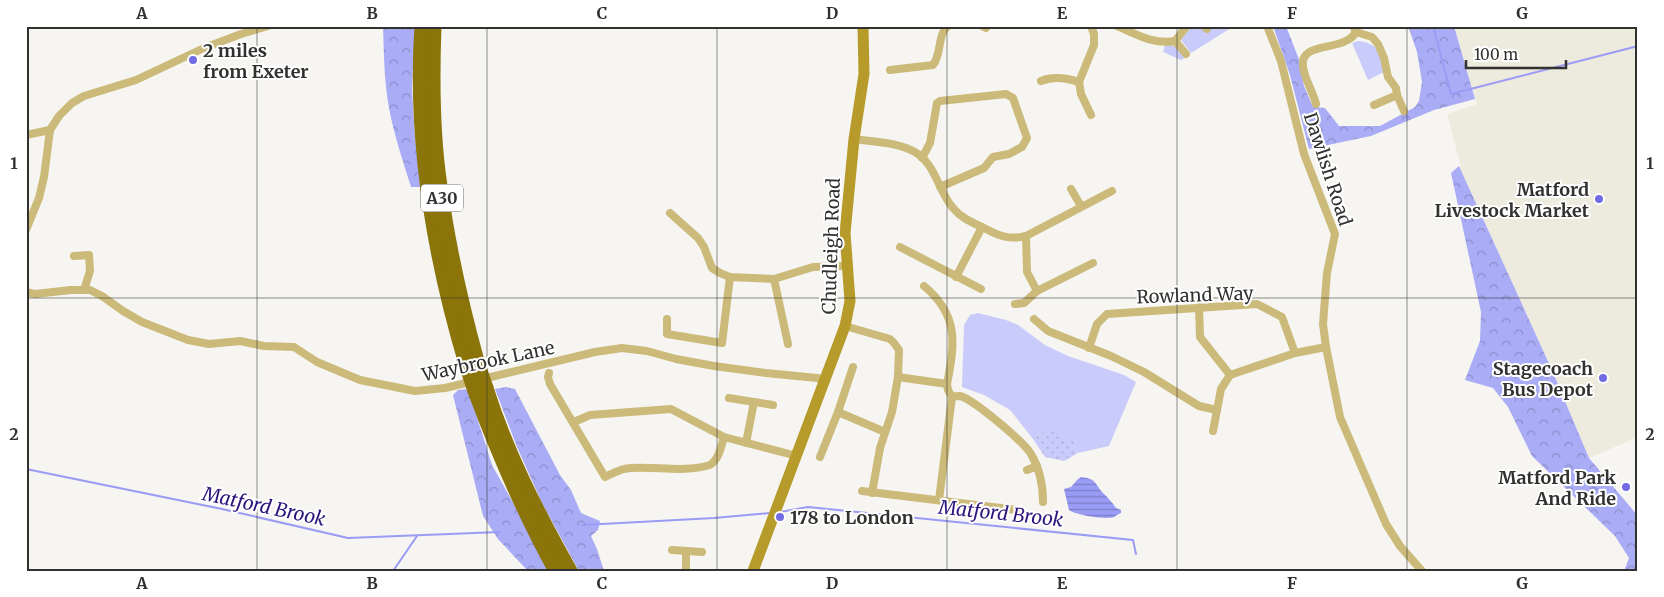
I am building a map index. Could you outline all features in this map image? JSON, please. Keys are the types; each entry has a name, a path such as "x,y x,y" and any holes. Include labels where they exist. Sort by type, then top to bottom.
{"highway":[{"name":"A30","path":"422,26 422,107 430,202 444,285 480,389 538,512 570,571"},
{"name":"A30","path":"434,26 434,130 440,186 472,366"},
{"name":"A30","path":"480,389 491,435 523,509 556,571"}],"street":[{"path":"26,230 39,198 44,177 50,130 59,116 76,100 136,80 204,48 268,26"},
{"name":"Chudleigh Road","path":"754,571 845,326 850,301 846,266 846,219 854,139 864,68 863,26"},
{"path":"1091,26 1094,34 1094,45 1079,82 1081,94 1091,115"},
{"path":"1117,26 1139,37 1150,40 1175,41 1186,54"},
{"path":"1175,41 1187,26"},
{"name":"Dawlish Road","path":"1267,26 1281,61 1304,154 1335,234 1327,274 1324,324 1336,404 1349,440 1386,524 1400,546 1422,571"},
{"path":"890,70 932,65 937,58 943,27"},
{"path":"1316,104 1303,61 1308,53 1319,48 1345,43 1354,29 1372,37 1378,44 1384,58 1386,74 1396,88 1404,111"},
{"path":"1041,81 1048,78 1058,78 1079,82"},
{"path":"1312,91 1321,88"},
{"path":"922,158 930,143 937,103 940,101 1006,94 1013,98 1027,138 1022,147 1009,154 993,157 984,168 940,186"},
{"path":"1374,105 1397,95"},
{"path":"26,135 50,130"},
{"path":"854,139 909,149 929,165 952,208 959,214 1003,237 1016,238 1026,236 1112,191"},
{"path":"1071,189 1081,206"},
{"path":"670,213 698,238 704,247 712,268 730,277 774,279 813,267 846,266"},
{"path":"956,277 982,227"},
{"path":"1026,236 1027,272 1037,291"},
{"path":"900,247 981,289"},
{"path":"74,256 89,255 90,271 84,290"},
{"path":"1015,304 1024,303 1037,291 1093,263"},
{"path":"667,319 667,334 722,343 730,277"},
{"path":"774,279 788,344"},
{"path":"924,286 936,296 943,306 948,315 952,331 952,352 947,384 952,396 940,500"},
{"name":"Waybrook Lane","path":"26,292 34,294 90,290 142,322 188,340 209,344 240,341 264,346 294,347 317,362 360,380 415,391 445,388 595,352 622,348 647,350 676,359 714,366 825,380"},
{"name":"Rowland Way","path":"1089,348 1097,324 1108,314 1257,304 1282,317 1295,353"},
{"path":"1199,307 1200,337 1230,375"},
{"path":"1034,319 1048,331 1112,356 1144,372 1200,406 1217,410"},
{"path":"845,326 879,335 894,343 899,350 898,377 892,412 880,448 872,493"},
{"path":"1213,431 1221,389 1230,375 1295,353 1326,347"},
{"path":"820,456 838,412 853,367"},
{"path":"549,373 550,384 605,477 620,470 631,468 669,470 710,465 714,463 720,453 724,437"},
{"path":"898,377 947,384"},
{"path":"952,396 965,398 1012,433 1031,453 1037,466 1043,490 1043,502"},
{"path":"729,398 773,405"},
{"path":"746,443 754,402"},
{"path":"574,422 590,415 671,408 724,437 797,456"},
{"path":"838,412 886,432"},
{"path":"1027,470 1037,466"},
{"path":"862,491 1017,510"},
{"path":"672,550 702,552"},
{"path":"686,551 686,571"}],"shaded area":[{"path":"1192,26 1202,26 1206,30 1213,26 1234,26 1191,53 1181,40"},
{"path":"1454,26 1638,26 1638,437 1589,458 1551,368 1459,166 1461,167 1447,114 1477,104"},
{"path":"1358,41 1375,47 1381,59 1384,72 1368,80 1352,43"},
{"path":"1165,45 1175,46 1186,57 1181,60 1163,52"},
{"path":"978,313 1018,325 1045,345 1068,356 1124,375 1136,382 1109,446 1078,453 1073,441 1045,431 1033,439 1010,410 984,395 962,387 964,325 970,315"},
{"path":"1045,431 1061,433 1066,440 1073,440 1078,453 1064,461 1045,457 1033,439"},
{"path":"1081,477 1095,482 1116,508 1121,510 1121,513 1114,517 1104,518 1084,515 1069,510 1064,489 1071,487"}],"green space":[{"path":"383,26 415,26 412,88 415,139 421,187 411,187 391,118 385,78"},
{"path":"1273,26 1286,26 1300,62 1304,86 1313,107 1325,108 1339,126 1380,126 1415,107 1419,101 1422,82 1417,52 1408,26 1454,26 1475,99 1434,110 1371,136 1309,149 1290,75"},
{"path":"1459,166 1551,368 1589,458 1638,516 1638,571 1624,571 1629,558 1615,536 1532,456 1508,407 1493,388 1465,380 1480,341 1481,312 1451,173"},
{"path":"506,387 515,389 560,475 571,490 581,513 600,521 598,530 591,536 604,571 579,571 542,503 517,447 495,389"},
{"path":"468,389 492,465 551,571 528,571 498,539 483,516 453,395 458,390"}],"waterway":[{"path":"1433,26 1451,94 1638,46"},
{"name":"Matford Brook","path":"26,469 222,509 348,538 500,532"},
{"name":"Matford Brook","path":"780,512 808,507 1133,540 1136,554"},
{"name":"Matford Brook","path":"583,525 770,513"},
{"path":"393,571 417,536"}],"place":[{"name":"2 miles from Exeter","path":"193,60"},
{"name":"Matford Livestock Market","path":"1599,199"},
{"name":"Stagecoach Bus Depot","path":"1603,378"},
{"name":"Matford Park And Ride","path":"1626,487"},
{"name":"178 to London","path":"780,517"}]}
